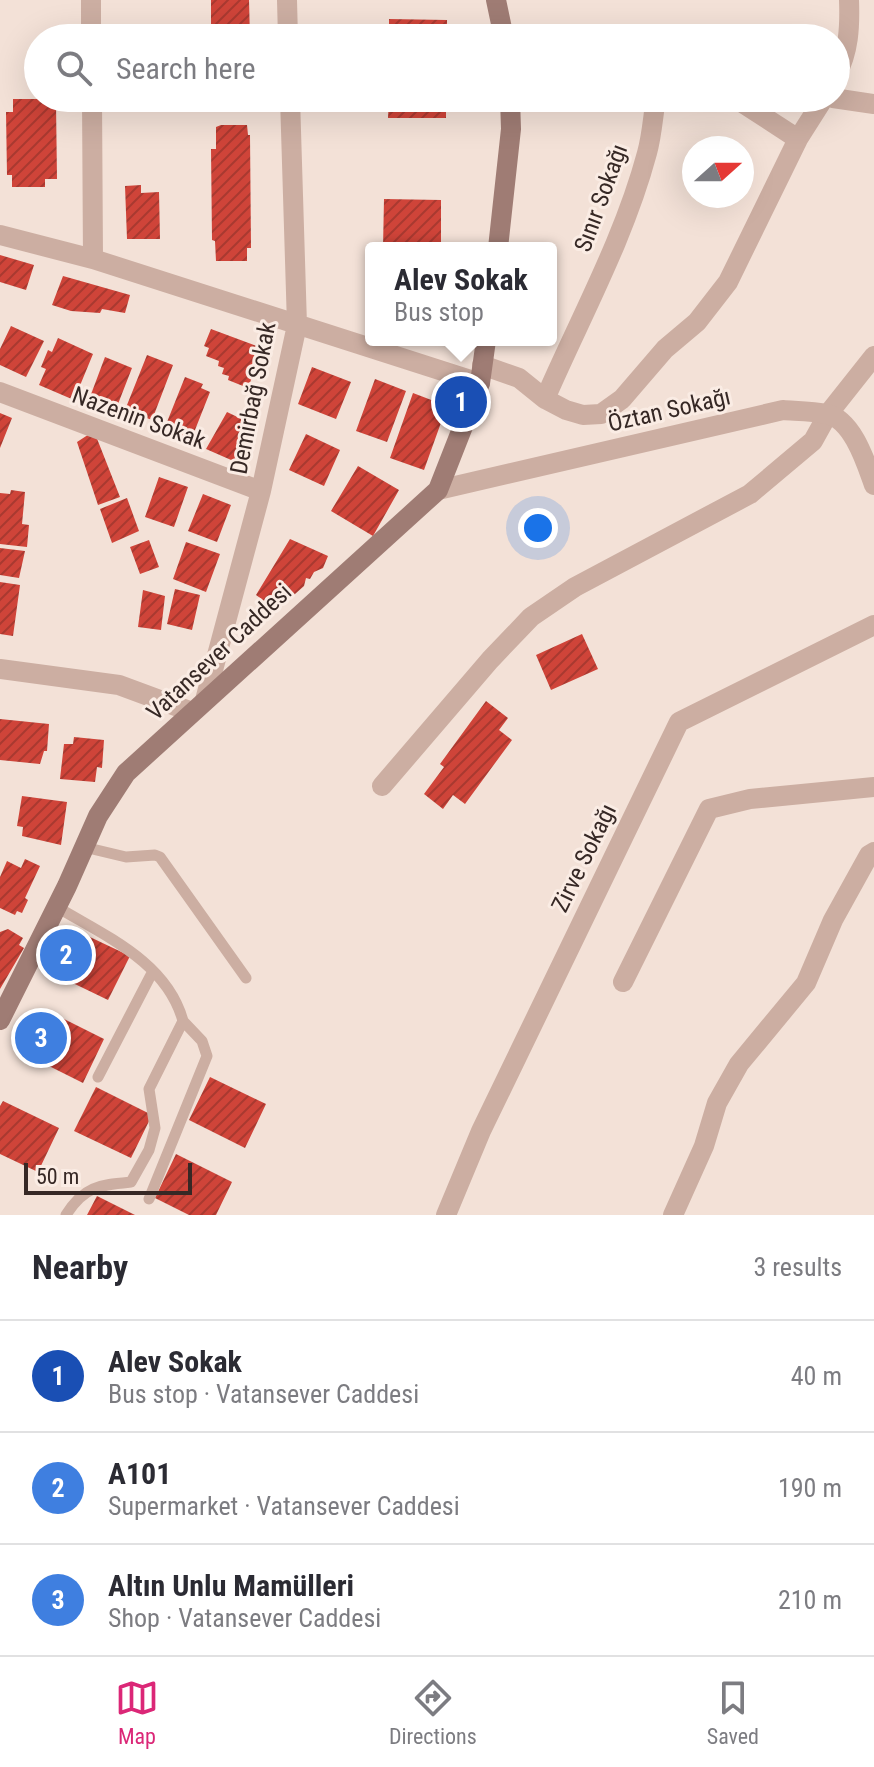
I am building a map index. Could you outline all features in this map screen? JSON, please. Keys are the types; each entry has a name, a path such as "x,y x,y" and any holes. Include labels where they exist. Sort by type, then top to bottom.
{"main road":[{"path":"496,0 501,24"},
{"path":"499,242 510,112"},
{"name":"Vatansever Caddesi","path":"0,1020 57,907 98,816 126,773 438,490 481,374 485,346"}],"street":[{"path":"91,0 91,24"},
{"path":"287,0 288,24"},
{"path":"849,0 850,34"},
{"path":"850,100 874,104"},
{"path":"92,112 93,259"},
{"name":"Demirbağ Sokak","path":"198,706 261,491 297,325 290,112"},
{"name":"Sınır Sokağı","path":"545,399 622,223 647,152 654,112"},
{"path":"757,112 798,139"},
{"path":"376,346 481,374 519,378 545,399 566,410 583,415 601,414 622,399 665,349 697,322 728,282 798,139 815,112"},
{"path":"0,235 93,259 297,325 365,343"},
{"path":"382,786 531,617 575,587 750,494 813,441 828,414 874,356"},
{"name":"Nazenin Sokak","path":"0,392 261,491"},
{"name":"Öztan Sokağı","path":"438,490 783,410 828,414"},
{"path":"828,414 836,418 858,442 874,485"},
{"name":"Zirve Sokağı","path":"446,1215 481,1131 679,722 874,625"},
{"path":"0,669 119,685 198,706"},
{"path":"623,982 709,809 750,799 874,787"},
{"path":"673,1215 704,1146 717,1103 739,1064 806,983 833,920 869,855 874,852"}],"lane":[{"path":"84,847 126,857 160,857 246,978"},
{"path":"57,907 142,958 178,1002 183,1021 202,1041 207,1056 149,1199"},
{"path":"98,1077 153,971"},
{"path":"66,1215 86,1192 98,1185 131,1182 149,1150 155,1128 149,1089 183,1021"}],"building":[{"path":"211,0 249,0 250,24 211,24"},
{"path":"389,19 447,20 447,24 389,24"},
{"path":"13,99 24,99 24,112 56,112 57,179 45,179 45,187 12,187 12,175 7,175 6,112 13,112"},
{"path":"388,112 446,112 446,118 388,118"},
{"path":"247,125 250,135 251,248 247,248 247,261 216,261 215,241 212,240 211,149 216,149 216,127"},
{"path":"141,185 141,193 159,192 160,239 127,239 125,186"},
{"path":"384,199 441,200 441,242 383,242"},
{"path":"0,255 34,265 26,290 0,282"},
{"path":"63,276 130,295 125,313 102,309 100,313 71,311 52,305"},
{"path":"11,326 44,341 26,377 0,365 0,349"},
{"path":"211,329 257,346 251,368 255,369 248,388 228,380 229,376 222,374 224,368 218,366 219,361 206,356 209,348 204,346"},
{"path":"58,338 93,354 74,400 39,385 46,369 41,367 48,350 52,352"},
{"path":"147,355 173,365 152,420 125,410"},
{"path":"105,357 132,368 118,404 114,403 111,409 95,403 97,400 90,397"},
{"path":"312,367 351,382 336,419 298,404"},
{"path":"185,377 203,384 201,388 210,392 193,435 189,433 186,441 163,432"},
{"path":"375,379 406,391 387,442 356,431"},
{"path":"413,393 447,406 424,470 390,458"},
{"path":"227,412 250,423 244,436 243,445 246,446 238,463 206,449"},
{"path":"0,413 12,418 0,448"},
{"path":"94,431 120,497 98,505 77,442"},
{"path":"306,434 340,450 324,486 289,470"},
{"path":"358,466 399,490 373,536 331,511"},
{"path":"159,477 188,487 174,527 145,517"},
{"path":"11,490 25,492 22,524 29,525 27,547 0,544 0,493 10,494"},
{"path":"203,494 231,505 217,542 188,531"},
{"path":"127,498 139,531 112,543 100,509"},
{"path":"290,539 328,556 323,568 314,572 310,579 306,578 304,586 277,610 256,595"},
{"path":"149,540 159,567 140,574 130,547"},
{"path":"186,542 220,554 206,592 173,579"},
{"path":"0,548 25,551 19,578 0,575"},
{"path":"0,582 20,585 13,636 0,634"},
{"path":"175,589 200,595 192,630 167,624"},
{"path":"143,590 165,596 161,630 138,627"},
{"path":"582,634 598,669 551,690 536,655"},
{"path":"486,701 508,718 499,730 512,740 465,804 453,795 443,809 424,794 444,767 440,764"},
{"path":"0,719 49,724 47,751 44,751 40,764 0,760"},
{"path":"74,737 104,740 102,768 97,767 95,782 60,779 64,744 73,744"},
{"path":"22,796 67,802 61,845 22,836 23,827 17,826"},
{"path":"25,859 40,866 25,898 28,900 22,913 17,911 15,915 0,908 0,877 7,861 21,868"},
{"path":"8,929 23,938 19,945 24,948 0,989 0,932"},
{"path":"73,929 130,956 108,1000 52,973"},
{"path":"48,1011 104,1039 83,1083 27,1055"},
{"path":"210,1077 266,1104 245,1148 189,1120"},
{"path":"96,1087 152,1115 131,1158 74,1131"},
{"path":"3,1101 59,1128 38,1172 0,1154 0,1106"},
{"path":"176,1154 232,1182 216,1215 189,1215 155,1198"},
{"path":"97,1196 135,1215 87,1215"}],"place":[{"name":"Alev Sokak","path":"461,402"},
{"name":"A101","path":"66,955"},
{"name":"Altın Unlu Mamülleri","path":"41,1038"}]}
